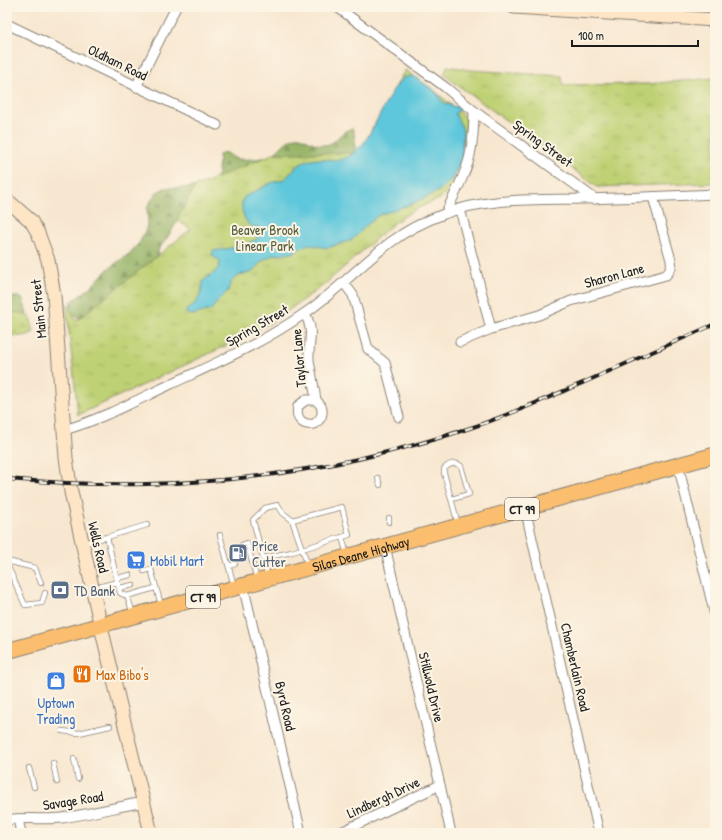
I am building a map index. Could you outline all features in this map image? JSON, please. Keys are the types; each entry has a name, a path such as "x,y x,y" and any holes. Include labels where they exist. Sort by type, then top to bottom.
{"main road":[{"name":"Silas Deane Highway","path":"7,651 715,455"}],"street":[{"path":"136,87 176,7"},
{"name":"Spring Street","path":"337,7 445,87 474,111 594,199"},
{"path":"514,7 715,20"},
{"name":"Oldham Road","path":"7,24 217,125"},
{"path":"446,213 470,156 474,111"},
{"name":"Spring Street","path":"64,430 88,422 227,358 264,338 305,314 344,283 390,242 420,224 446,213 460,209 510,201 715,194"},
{"name":"Sharon Lane","path":"460,342 491,329 539,315 582,298 666,275 671,270 671,260 653,197"},
{"name":"Main Street","path":"7,200 31,221 38,233 48,260 54,295 64,430"},
{"path":"460,209 491,329"},
{"path":"344,283 353,295 368,349 385,362 398,417"},
{"name":"Taylor Lane","path":"305,314 309,320 311,337 309,358 316,400"},
{"name":"Wells Road","path":"64,430 69,483 82,544 151,833"},
{"path":"678,465 715,615"},
{"name":"Chamberlain Road","path":"525,508 599,833"},
{"name":"Stillwold Drive","path":"386,546 451,833"},
{"name":"Byrd Road","path":"251,583 301,833"},
{"name":"Lindbergh Drive","path":"339,833 440,785"},
{"name":"Savage Road","path":"7,820 62,818 144,802"},
{"path":"18,819 21,833"}],"lane":[{"path":"452,500 469,494 461,466 458,463 452,463 444,469 458,526"},
{"path":"378,478 380,485"},
{"path":"251,583 263,558 253,520 265,508 278,505 283,513 292,520 308,567"},
{"path":"263,558 348,535 342,507 292,520"},
{"path":"82,544 147,525"},
{"path":"220,535 229,566 251,583"},
{"path":"107,537 120,593 127,596 155,588"},
{"path":"342,537 347,557"},
{"path":"242,545 247,543 251,583"},
{"path":"224,550 230,548"},
{"path":"226,558 233,556"},
{"path":"7,561 35,568 41,583"},
{"path":"229,566 235,564"},
{"path":"9,569 25,604 42,602 45,593"},
{"path":"144,571 151,569 155,588 162,608"},
{"path":"93,588 130,575"},
{"path":"147,581 153,580"},
{"path":"119,588 133,585"},
{"path":"127,596 133,616"},
{"path":"62,731 79,733 110,726"},
{"path":"74,759 78,779"},
{"path":"53,763 57,782"},
{"path":"29,768 34,787"}],"green space":[{"path":"447,66 470,70 562,76 563,85 647,84 715,78 715,183 597,187 444,75"},
{"name":"Beaver Brook Linear Park","path":"405,70 434,90 465,117 467,124 466,134 451,187 441,198 414,210 395,222 324,285 272,322 234,342 78,415 66,303 76,321 191,229 177,220 195,187 275,153 359,153"},
{"path":"350,129 353,129 354,134 354,153 185,206 171,232 159,249 154,263 79,319 77,316 72,316 69,312 71,302 90,288 108,269 129,254 140,242 146,229 148,218 147,209 157,192 165,188 192,187 212,182 218,174 219,155 221,153 228,153 239,159 268,157 276,152 286,142 296,137 316,144 325,145 329,144"},
{"path":"13,297 23,299 27,314 7,313 7,300"},
{"path":"7,313 20,313 30,317 34,332 25,336 7,337"}],"water":[{"path":"410,76 415,77 432,89 443,102 454,107 459,105 460,110 455,113 463,130 462,159 453,177 448,183 437,192 429,196 409,205 379,215 352,240 327,248 308,244 292,253 273,255 262,261 251,273 236,277 232,281 227,292 211,310 192,315 186,313 186,310 194,305 199,298 203,281 219,268 220,261 212,255 213,251 242,246 257,239 259,233 258,227 250,226 244,216 242,204 244,197 271,183 285,179 295,168 305,161 318,159 339,160 350,156 363,144 369,135 393,90 403,78"}],"railway":[{"path":"7,479 94,484 188,482 269,475 349,461 428,441 497,418 587,381 715,324"}],"place":[{"name":"Price Cutter","path":"238,553"},
{"name":"Mobil Mart","path":"136,560"},
{"name":"TD Bank","path":"60,590"},
{"name":"Max Bibo's","path":"82,674"},
{"name":"Uptown Trading","path":"56,681"}]}
